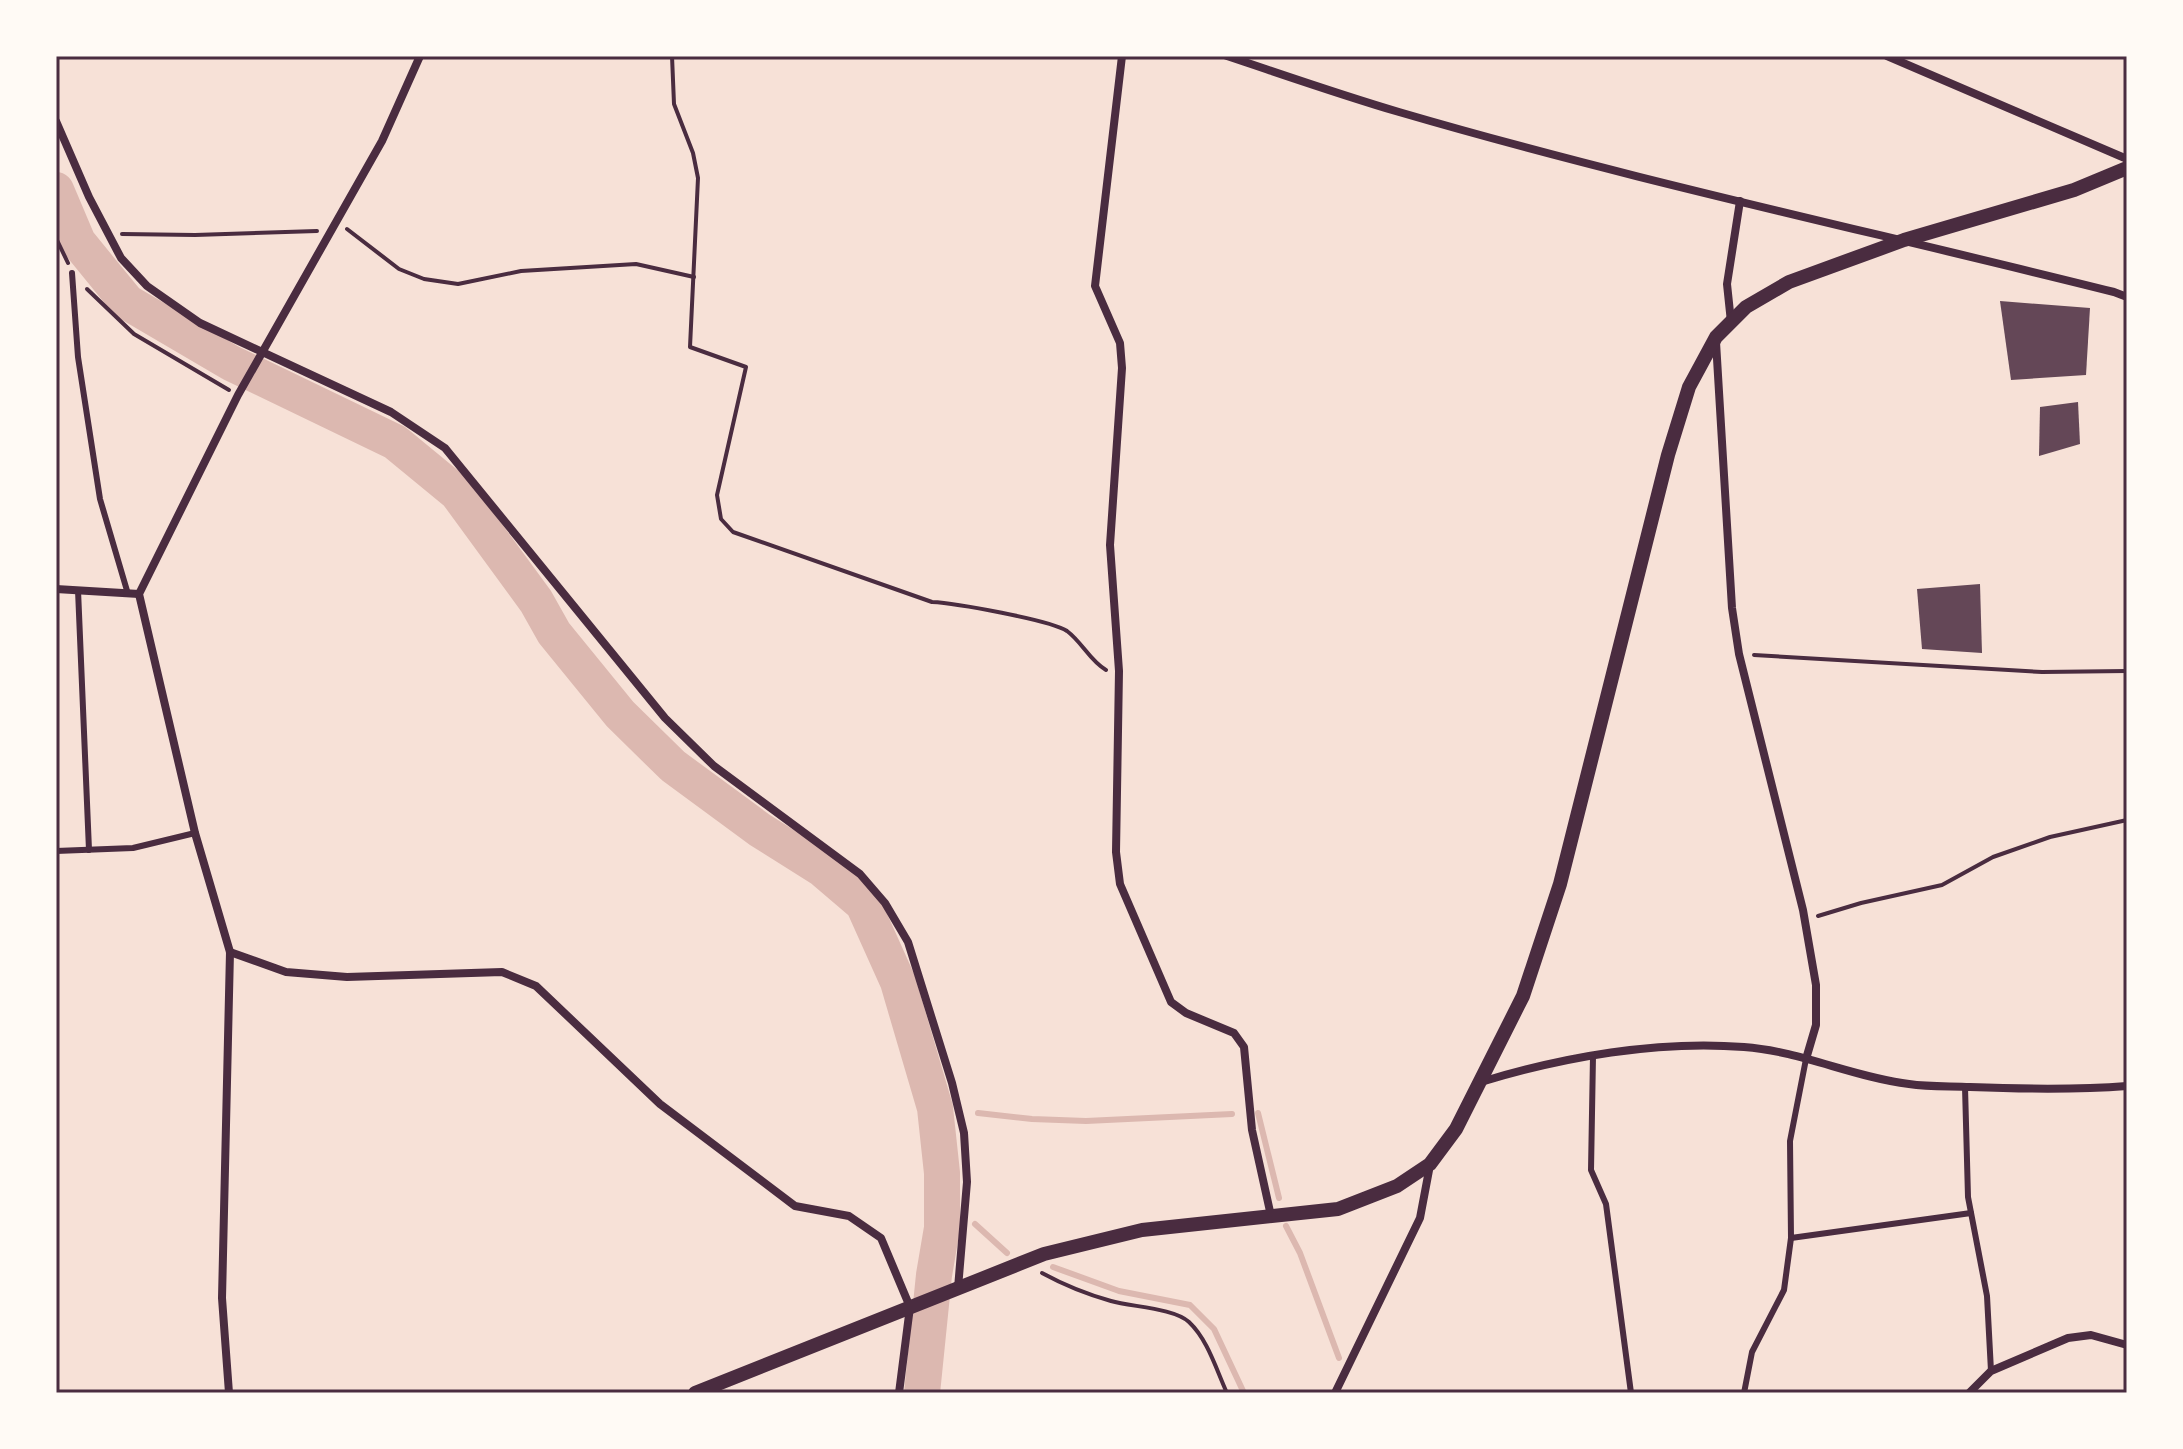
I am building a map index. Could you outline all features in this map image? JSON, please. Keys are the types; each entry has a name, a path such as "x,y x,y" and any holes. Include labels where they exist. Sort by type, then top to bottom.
{"street":[{"path":"229,1393 222,1298 230,952 195,833 139,594 238,395 382,141 420,56"},
{"path":"1122,56 1095,286 1120,343 1122,368 1110,545 1119,677 1116,852 1120,884 1171,1002 1186,1013 1234,1033 1244,1047 1252,1130 1271,1216"},
{"path":"1227,56 1398,112 1657,182 2127,297"},
{"path":"1887,56 2127,159"},
{"path":"56,121 89,197 121,258 147,286 200,323 391,412 445,448 665,718 714,766 860,874 885,903 908,942 952,1083 964,1133 967,1182 955,1290"},
{"path":"695,1393 1044,1254 1142,1230 1338,1209 1397,1186 1430,1164 1456,1129 1480,1082 1523,996 1542,943 1564,868 1668,455 1689,387 1716,337 1746,307 1789,282 1904,240 2074,190 2127,168"},
{"path":"1731,322 1727,284 1740,201"},
{"path":"1716,337 1732,608 1739,654 1805,920 1816,985 1816,1025 1806,1059"},
{"path":"56,589 139,594"},
{"path":"230,952 286,972 347,977 502,972 536,986 660,1104 795,1206 849,1216 881,1238 914,1306 899,1393"},
{"path":"1480,1082 1542,1063 1668,1047 1739,1046 1771,1049 1908,1084 2022,1089 2127,1086"},
{"path":"1335,1393 1420,1218 1430,1164"},
{"path":"1969,1393 1991,1371 2068,1338 2091,1335 2127,1345"}],"lane":[{"path":"72,273 78,357 100,499 128,594"},
{"path":"78,590 89,850"},
{"path":"56,851 133,848 195,833"},
{"path":"1593,1056 1591,1170 1606,1204 1631,1393"},
{"path":"1744,1393 1752,1352 1784,1290 1791,1238 1790,1141 1806,1059"},
{"path":"1965,1087 1968,1197 1987,1296 1991,1371"},
{"path":"1791,1238 1971,1213"}],"path":[{"path":"672,56 674,104 693,153 698,178 690,347 746,367 717,495 721,519 733,532 932,602 956,603 1064,628 1099,666 1119,677"},
{"path":"337,222 399,269 424,279 458,284 521,271 636,264 694,277"},
{"path":"108,234 331,231"},
{"path":"56,238 72,273 134,334 238,395"},
{"path":"1739,654 2042,672 2127,671"},
{"path":"1805,920 1861,903 1942,885 1993,857 2050,837 2127,820"},
{"path":"1023,1262 1072,1289 1187,1320 1205,1342 1227,1393"}],"building":[{"path":"2000,301 2090,308 2086,375 2011,380"},
{"path":"2078,402 2080,444 2039,456 2040,407"},
{"path":"1980,584 1982,653 1922,649 1917,589"}],"waterway":[{"path":"56,190 78,242 127,302 231,363 395,442 457,493 536,601 554,633 620,714 673,766 760,830 822,869 863,904 898,982 935,1108 942,1173 942,1228 922,1393"},
{"path":"978,1113 1086,1121 1232,1114"},
{"path":"1258,1113 1279,1198"},
{"path":"942,1173 951,1187"},
{"path":"975,1224 1007,1253"},
{"path":"1286,1226 1300,1253 1339,1358"},
{"path":"1053,1267 1119,1291 1190,1305 1214,1329 1244,1393"}]}
